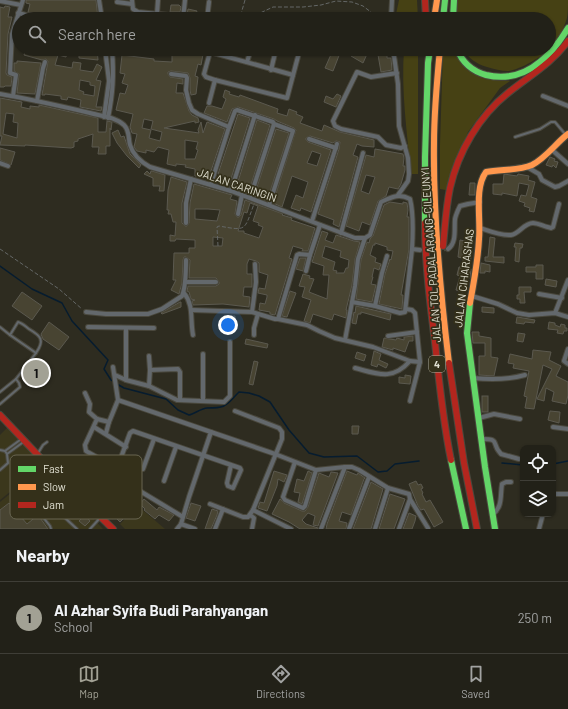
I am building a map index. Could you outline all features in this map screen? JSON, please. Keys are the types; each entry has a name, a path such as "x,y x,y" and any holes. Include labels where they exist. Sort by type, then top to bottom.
{"main road":[{"path":"425,0 426,12"},
{"path":"435,12 436,0"},
{"path":"444,12 445,0"},
{"path":"453,12 454,0"},
{"path":"556,46 568,28"},
{"path":"556,56 568,41"},
{"name":"JALAN TOL PADALARANG–CILEUNYI","path":"428,56 425,157 426,241 430,298 445,430 466,529"},
{"name":"JALAN TOL PADALARANG–CILEUNYI","path":"439,56 434,156 440,279 443,316 458,435 477,529"},
{"path":"460,56 474,70 491,77 511,77 527,71 547,56"},
{"path":"440,279 450,187 462,152 479,124 497,104 551,62 556,56"},
{"name":"JALAN CIHARASHAS","path":"495,529 467,333 480,228 480,182 483,174 486,172 526,167 531,165 542,159 567,135"},
{"path":"0,416 38,454"},
{"path":"103,519 112,529"}],"street":[{"path":"0,0 11,1 21,5"},
{"path":"19,12 23,0"},
{"path":"99,0 101,12"},
{"path":"157,12 158,0"},
{"path":"184,12 185,0"},
{"path":"391,12 392,0"},
{"path":"117,2 132,2 134,10 138,12"},
{"path":"208,12 209,2"},
{"path":"12,34 10,73 16,75 13,96"},
{"path":"106,56 109,81 106,117"},
{"path":"106,117 113,92 114,70 113,56"},
{"path":"208,56 204,74 206,76 215,80 287,98 298,56"},
{"path":"226,56 271,70 293,74"},
{"path":"247,62 249,56"},
{"path":"271,70 274,56"},
{"path":"394,56 398,84 399,126 408,158 409,174 408,180 398,195"},
{"path":"37,101 45,62"},
{"path":"397,73 371,77 357,72 333,121 336,127 378,137 386,145 401,148 405,146"},
{"path":"171,74 186,76 188,78 186,90 188,103 192,110 229,127"},
{"path":"209,103 215,80"},
{"name":"JALAN CARINGIN","path":"0,94 117,120 125,126 129,133 130,144 134,153 144,164 150,167 231,190 341,233 355,238 365,238"},
{"path":"542,96 568,106"},
{"path":"212,184 235,111 237,110 255,115 293,132 269,205"},
{"path":"231,190 255,115"},
{"path":"250,198 274,124"},
{"path":"309,139 336,146 312,221"},
{"path":"551,149 568,164"},
{"path":"341,233 363,153"},
{"path":"0,163 8,166"},
{"path":"526,167 540,175 542,180 555,187 568,181"},
{"path":"186,223 186,203 191,179"},
{"path":"238,214 242,195"},
{"path":"345,340 358,259 365,238 370,235 380,204 398,195 410,199 413,223 412,250 405,312 402,313 352,302"},
{"path":"448,249 451,247 453,242 455,219 460,206 480,202"},
{"path":"480,228 506,235 513,235 528,224 532,223 551,228 553,227 559,204"},
{"path":"306,271 320,225"},
{"path":"412,250 420,250"},
{"path":"278,319 297,255 310,255"},
{"path":"375,306 382,273 388,256"},
{"path":"86,312 106,314 154,313 178,300 184,293 186,260"},
{"path":"252,312 256,278 255,264"},
{"path":"555,313 568,280"},
{"path":"185,282 216,282"},
{"path":"184,293 189,300 192,310 193,335"},
{"path":"539,294 562,298"},
{"path":"472,296 498,304 517,313 529,315 555,313 568,317"},
{"path":"406,309 412,310 415,313 420,362 410,401"},
{"path":"192,310 252,312 275,319 307,324 325,334 372,347 410,361 420,362"},
{"path":"254,335 254,328 258,314"},
{"path":"88,327 154,328"},
{"path":"126,328 126,380"},
{"path":"388,336 417,332"},
{"path":"115,377 150,386 177,400 224,402 229,397 230,342"},
{"path":"568,349 564,361 568,364"},
{"path":"203,354 203,401"},
{"path":"150,356 150,386"},
{"path":"355,368 378,374 391,374 402,370 410,361"},
{"path":"106,433 118,400 113,367"},
{"path":"150,370 180,370 180,400"},
{"path":"473,378 494,380 508,379 525,374"},
{"path":"84,393 90,402 89,412 98,419 109,422"},
{"path":"118,400 275,454 316,470 345,467 359,470 388,488 408,493 428,529"},
{"path":"210,504 248,517 253,510 282,439 282,432 279,428 235,412"},
{"path":"479,418 494,414 520,419"},
{"path":"93,455 86,451 85,445 98,419"},
{"path":"94,427 126,446"},
{"path":"553,427 568,429"},
{"path":"122,455 130,434 133,431 240,468 241,470 232,488 228,486 227,483 231,465"},
{"path":"177,529 181,524 211,432"},
{"path":"143,469 154,439"},
{"path":"481,439 492,439 501,454 519,459"},
{"path":"164,481 176,446"},
{"path":"295,462 283,497 285,500 303,508 305,506 316,470"},
{"path":"321,529 345,467"},
{"path":"349,529 369,477"},
{"path":"492,516 499,509 502,484 511,482"},
{"path":"374,529 388,488"},
{"path":"142,492 183,517"},
{"path":"556,494 568,494"},
{"path":"399,529 410,499"},
{"path":"215,529 223,509"},
{"path":"253,510 291,529"},
{"path":"250,515 254,518 252,529"},
{"path":"539,529 542,517"},
{"path":"279,529 281,523"},
{"path":"181,524 195,529"}],"lane":[{"path":"515,137 540,129 551,122 555,122 567,135"},
{"path":"0,392 16,379 41,346 40,338 36,333 19,322 10,335"},
{"path":"0,327 36,353"},
{"path":"0,404 20,387 16,379"},
{"path":"0,450 5,451 24,440"},
{"path":"7,454 24,440"},
{"path":"38,454 43,445 47,442"},
{"path":"0,470 8,463 7,454 5,451"},
{"path":"44,519 51,529"},
{"path":"66,519 77,529"},
{"path":"90,529 99,519"}],"path":[{"path":"242,12 245,0"},
{"path":"262,12 273,7 304,7 336,1 352,2 363,6 371,12"},
{"path":"218,246 217,228 219,226 239,230 242,228 246,225 255,200"},
{"path":"0,249 59,289 86,312"}],"shaded area":[{"path":"399,0 417,0 418,12 396,12"},
{"path":"457,0 568,0 567,16 564,26 556,42 556,12 457,12"},
{"path":"404,56 418,56 418,174 411,174 406,127"},
{"path":"443,56 457,56 463,65 469,70 492,80 510,81 500,88 468,132 446,190 440,189"},
{"path":"468,56 541,56 519,68 508,71 487,67"},
{"path":"8,427 34,455 10,455 10,492 0,500 0,435"},
{"path":"10,494 10,519 94,519 103,529 0,529 0,502"},
{"path":"142,509 165,529 125,529 120,524 125,519 142,519"}],"building":[{"path":"26,0 96,0 97,12 28,12 30,4 26,3"},
{"path":"171,5 179,5 181,7 180,12 170,12"},
{"path":"5,6 10,7 8,17 12,17 8,34 6,73 12,77 11,86 0,87 0,7 4,8"},
{"path":"188,9 197,11 197,12 188,12"},
{"path":"28,56 58,56 55,65 72,68 73,62 81,63 80,70 93,72 97,64 102,67 96,80 101,81 96,107 102,107 101,111 80,107 81,100 68,97 67,100 61,99 61,96 42,95 48,61 46,59 42,60","holes":["80,80 90,82 90,85 95,86 94,96 83,94 84,92 79,90"]},
{"path":"79,56 98,56 98,60 79,58"},
{"path":"122,56 172,62 172,56 203,56 201,65 198,64 195,76 198,77 196,94 191,95 190,78 188,73 168,72 170,77 183,79 183,84 177,83 176,93 183,93 189,111 192,115 198,118 199,122 195,123 195,121 164,128 199,133 198,130 201,122 203,133 207,122 225,129 210,174 203,172 202,176 195,176 195,169 185,167 186,165 176,164 176,166 167,164 169,150 158,147 154,152 146,150 146,153 137,151 134,147 137,134 132,133 130,127 133,114 116,110 120,93 125,94 128,85 122,83 125,74 120,73","holes":["144,119 153,121 151,129 162,132 160,141 149,138 151,130 142,128","185,140 198,142 196,149 198,150 195,159 185,159"]},
{"path":"330,56 339,56 333,71 325,68"},
{"path":"351,56 366,56 363,63"},
{"path":"378,56 387,56 387,58 391,58 392,70 381,72"},
{"path":"17,61 41,63 35,94 17,93 19,74 14,71 14,63 17,63"},
{"path":"225,90 230,92 229,94 239,97 240,95 278,109 277,113 287,116 289,109 297,112 296,114 303,117 300,123 322,131 324,125 340,132 374,140 374,147 357,144 353,155 358,157 339,227 333,224 334,220 318,214 340,142 336,141 333,143 310,136 306,138 308,142 331,150 311,212 301,208 300,211 291,208 296,195 303,198 308,182 292,176 282,207 273,203 296,130 274,119 238,107 232,109 227,122 204,113 207,106 222,109 226,99 223,97","holes":["312,151 321,154 317,166 307,163"]},
{"path":"337,94 341,96 336,107 324,102 326,96 333,99"},
{"path":"0,98 22,102 21,107 30,109 30,106 39,107 39,105 98,118 98,132 106,132 107,121 112,122 111,130 110,128 110,146 106,146 106,154 98,154 99,147 92,147 93,134 78,139 78,141 74,142 74,147 71,148 0,145 2,136 0,136","holes":["6,113 14,114 13,122 18,123 17,138 3,134"]},
{"path":"238,114 250,118 230,182 224,180 225,177 218,174"},
{"path":"257,120 270,125 248,194 236,188"},
{"path":"276,129 289,133 267,201 254,196"},
{"path":"118,130 121,137 124,136 130,154 141,165 139,168 117,143 112,133"},
{"path":"0,148 15,152 11,165 0,160"},
{"path":"375,149 403,154 403,166 405,166 405,170 398,189 389,187 386,196 378,201 370,225 362,222 359,231 346,226 366,155 374,157","holes":["366,175 375,177 369,194 361,191"]},
{"path":"550,157 555,159 554,161 558,162 556,168 553,165 552,167 546,165"},
{"path":"147,171 150,174 152,171 165,175 164,191 159,191 160,186 153,186 153,178 144,174"},
{"path":"504,174 529,176 528,180 535,182 531,197 537,199 534,212 529,211 530,208 524,206 525,203 519,201 521,195 526,196 529,185 519,183 517,196 502,193 502,195 493,194 493,184 503,184"},
{"path":"171,177 187,182 182,203 182,223 185,226 189,223 190,203 194,184 232,195 230,199 237,201 235,214 237,217 241,215 245,200 283,214 282,215 292,218 291,220 315,228 308,251 302,251 303,249 293,246 289,258 292,259 275,315 270,314 270,312 259,310 260,303 265,304 267,295 258,293 259,288 265,289 268,275 259,272 259,263 249,259 247,264 247,274 252,274 252,287 244,287 243,296 250,297 249,307 223,304 193,305 192,301 195,300 191,299 189,292 187,291 188,286 216,286 219,282 216,278 189,278 190,260 186,257 184,257 183,260 182,283 179,294 171,290 176,280 173,280 174,253 189,253 189,248 195,248 195,240 176,239 175,241 170,241 170,235 175,236 176,222 173,222 171,214 168,214 169,210 167,210 168,190","holes":["250,203 258,206 253,221 259,223 258,225 263,227 259,238 244,233 244,231 238,231 244,212 247,213","195,209 220,210 217,221 195,219","213,237 223,238 222,246 213,246"]},
{"path":"470,183 475,183 475,195 469,195"},
{"path":"390,202 403,204 403,202 407,203 407,217 409,217 409,249 401,295 403,295 402,309 379,304 385,274 393,251 387,250 387,247 375,243 370,255 376,258 375,262 381,264 379,270 374,268 371,284 376,285 372,302 356,299 361,260 367,242 369,243 373,236 384,205"},
{"path":"322,231 328,233 325,240 333,243 336,235 360,242 355,259 352,285 346,310 346,318 334,314 332,320 313,314 310,323 304,321 311,300 302,297 305,287 299,286 303,274 314,279 309,292 327,299 329,275 323,275 324,266 312,262","holes":["325,246 341,251 340,257 349,260 348,268 346,268 344,273 336,273 337,271 333,270 335,262 322,257"]},
{"path":"490,237 495,238 493,257 504,257 504,263 485,261 485,257 488,257"},
{"path":"460,240 470,242 470,246 464,246 462,258 458,257"},
{"path":"515,243 523,244 522,248 520,248 519,262 515,261"},
{"path":"464,256 471,257 469,269 471,269 470,278 467,277 463,292 456,290 460,276 457,275 459,267 462,267"},
{"path":"300,258 306,258 303,271 296,269"},
{"path":"481,263 490,265 490,272 485,271 485,273 480,273"},
{"path":"536,265 543,265 543,279 536,279 536,272 526,272 526,267 536,267"},
{"path":"546,279 557,281 556,287 545,285"},
{"path":"519,287 531,287 531,292 524,292 525,303 520,303 520,299 517,299 517,295 519,295"},
{"path":"290,291 296,293 287,317 282,316"},
{"path":"22,292 42,306 32,320 12,306"},
{"path":"180,302 181,307 162,314 161,313"},
{"path":"356,306 391,314 390,320 361,312 361,314 358,314 356,324 352,323"},
{"path":"482,307 494,308 494,313 482,312"},
{"path":"231,316 235,316 235,324 223,323 223,318 231,318"},
{"path":"517,317 535,320 534,323 516,323"},
{"path":"49,322 69,337 59,350 43,339 41,334"},
{"path":"549,322 555,323 555,325 560,327 561,324 565,325 567,331 564,331 563,334 557,333 558,330 548,329"},
{"path":"472,332 479,332 479,336 491,338 491,357 498,358 494,376 479,375 479,356 485,356 485,343 473,343"},
{"path":"518,333 525,334 523,342 517,341"},
{"path":"413,336 413,341 409,341 405,352 393,348 393,350 382,347 384,338 396,340 397,338 404,340 404,337"},
{"path":"246,339 268,344 267,348 245,344"},
{"path":"533,350 551,352 549,360 561,366 556,376 568,382 566,404 552,401 554,392 546,388 544,401 537,399 552,369 543,365 534,409 525,408 527,397 524,396 529,371 513,368 514,364 508,363 510,354 532,359"},
{"path":"374,351 381,354 379,360 388,364 386,368 378,364 377,367 371,365"},
{"path":"357,352 366,355 364,361 355,358"},
{"path":"35,361 48,371 38,385 25,375"},
{"path":"254,361 258,362 253,385 249,384"},
{"path":"405,375 411,376 410,384 399,383 399,377 405,378"},
{"path":"482,396 488,396 488,412 482,412"},
{"path":"550,411 560,412 559,423 548,420"},
{"path":"352,426 359,426 358,434 352,434"},
{"path":"274,471 287,475 284,482 278,479 277,486 267,511 258,508 260,502 264,503"},
{"path":"308,471 312,473 302,504 298,502 300,493 294,492 297,479 304,481"},
{"path":"347,471 357,475 358,473 365,478 351,515 342,512 339,521 347,523 346,529 326,529 327,524"},
{"path":"331,472 338,473 318,526 313,525 315,516 308,513 302,520 306,524 318,529 300,529 272,514 280,499 284,503 305,511 308,507 319,473 329,477"},
{"path":"416,481 418,485 421,484 423,488 421,489 422,494 426,502 430,500 443,522 434,527 424,509 421,510 418,506 409,484"},
{"path":"371,482 383,489 371,529 353,529"},
{"path":"390,494 405,499 394,529 379,529"},
{"path":"144,499 157,510 159,507 174,515 169,521 159,515 155,519 144,510 145,509 142,506 142,502"},
{"path":"9,503 10,519 23,519 27,524 33,519 41,519 48,529 0,529 0,510"},
{"path":"191,503 201,506 195,521 186,518"},
{"path":"212,509 218,511 217,515 211,529 205,529"},
{"path":"409,513 416,516 412,529 403,529"},
{"path":"81,519 88,519 90,521 85,526 79,521"}],"waterway":[{"path":"0,266 32,289 62,303 72,321 108,360 104,369 114,382"},
{"path":"117,384 124,388 166,399 178,410 189,415 205,408 222,407 239,392 249,393 270,402 289,430 309,453 324,457 357,456 378,472 387,471 395,464 419,461"},
{"path":"556,463 568,461"},
{"path":"502,463 520,465"}],"tunnel":[{"path":"426,250 448,249"}],"traffic: fast":[{"path":"444,12 445,0"},
{"path":"453,12 454,0"},
{"path":"556,45 568,28"},
{"path":"425,223 425,157 429,56"},
{"path":"460,56 476,71 486,75 500,77 512,76 524,72 546,56"},
{"path":"470,303 467,333 495,529"},
{"path":"451,460 466,529"}],"traffic: slow":[{"path":"435,12 437,0"},
{"path":"439,56 435,119 434,170 440,281 449,363"},
{"path":"470,303 476,271 480,186 486,172 521,168 532,165 542,158 568,134"}],"traffic: jam":[{"path":"425,0 426,12"},
{"path":"556,55 568,41"},
{"path":"443,246 450,188 458,161 471,136 488,112 498,102 555,56"},
{"path":"425,223 430,297 442,401 451,460"},
{"path":"449,363 464,463 477,529"},
{"path":"0,415 38,455"},
{"path":"103,519 113,529"}],"place":[{"name":"Al Azhar Syifa Budi Parahyangan","path":"36,373"}]}
